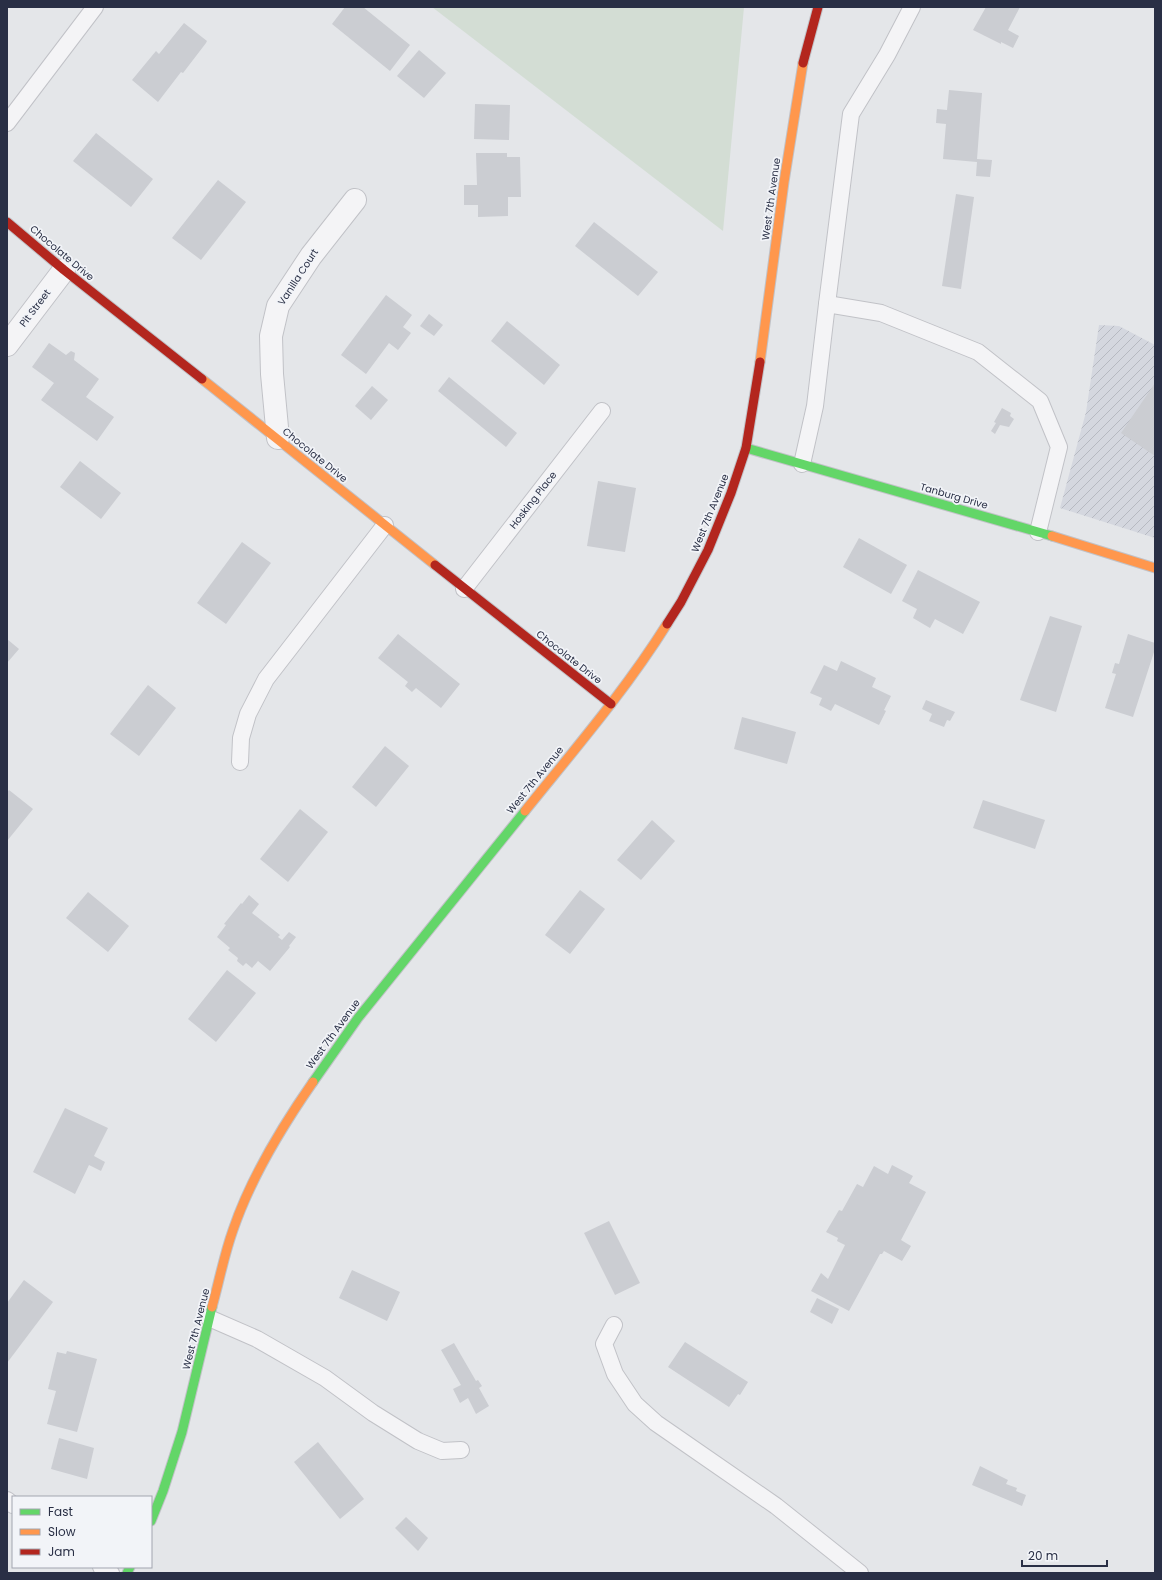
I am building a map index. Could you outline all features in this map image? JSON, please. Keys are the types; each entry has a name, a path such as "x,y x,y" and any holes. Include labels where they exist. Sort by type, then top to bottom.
{"main road":[{"name":"West 7th Avenue","path":"152,1518 163,1491 182,1432 209,1318 233,1230 267,1154 291,1114 358,1018 611,704 652,648 682,602 708,550 731,493 746,448 764,335 799,81 805,52 818,7"},
{"name":"Chocolate Drive","path":"7,222 64,270 278,438 464,589 611,704"},
{"name":"Tanburg Drive","path":"746,448 1038,532 1155,568"}],"street":[{"name":"Vanilla Court","path":"278,438 272,374 271,336 278,306 311,256 355,200"},
{"name":"Pit Street","path":"7,345 64,270"}],"lane":[{"path":"7,123 95,7"},
{"path":"802,464 815,406 851,114 887,55 912,7"},
{"path":"827,304 881,313 978,352 1040,401 1059,447 1038,532"},
{"name":"Hosking Place","path":"464,589 602,411"},
{"path":"240,762 241,738 248,714 266,679 385,525"},
{"path":"209,1318 257,1339 325,1378 373,1413 418,1441 442,1451 461,1450"},
{"path":"614,1324 604,1344 615,1374 635,1404 656,1423 776,1506 860,1573"}],"shaded area":[{"path":"432,7 744,7 723,231"},
{"path":"1099,325 1119,326 1155,345 1155,538 1060,508 1086,412"}],"building":[{"path":"345,7 363,7 410,45 390,71 332,24"},
{"path":"986,7 1020,7 1008,30 1019,36 1013,48 1001,42 1001,44 973,30"},
{"path":"184,23 207,41 183,73 181,72 158,102 132,80 156,51 159,54"},
{"path":"419,50 446,73 424,98 397,76"},
{"path":"949,90 982,93 977,159 992,160 990,177 976,176 977,162 943,159 946,124 936,123 937,109 947,110"},
{"path":"475,104 510,105 509,140 474,139"},
{"path":"96,133 153,179 131,207 73,161"},
{"path":"476,153 507,153 507,157 520,157 521,197 508,197 508,216 478,217 478,205 464,205 464,185 477,185"},
{"path":"218,180 246,202 201,260 172,238"},
{"path":"956,194 974,197 961,289 942,286"},
{"path":"594,222 658,272 638,296 575,246"},
{"path":"386,295 412,315 403,327 411,333 398,350 389,343 366,374 341,355"},
{"path":"429,314 443,325 434,336 420,326"},
{"path":"507,321 560,365 544,385 491,341"},
{"path":"49,343 66,355 71,351 75,353 74,360 99,379 86,397 114,417 97,441 41,400 54,383 32,367"},
{"path":"449,377 517,433 506,447 438,391"},
{"path":"1155,383 1155,456 1121,433"},
{"path":"372,386 388,400 371,420 355,406"},
{"path":"1002,408 1011,413 1010,416 1014,419 1009,427 1000,425 995,434 991,431"},
{"path":"80,461 121,493 101,519 60,487"},
{"path":"598,481 636,488 625,552 587,546"},
{"path":"859,538 907,565 891,594 843,567"},
{"path":"242,542 271,563 226,624 197,603"},
{"path":"918,570 980,602 963,634 935,619 930,628 913,618 917,609 902,601"},
{"path":"1050,616 1082,626 1056,712 1020,700"},
{"path":"398,634 460,684 441,708 416,688 412,692 405,686 408,682 378,658"},
{"path":"1128,634 1155,643 1155,649 1133,717 1105,708 1116,674 1112,673 1115,663 1119,664"},
{"path":"7,639 19,649 7,663"},
{"path":"841,661 876,678 872,687 891,696 879,725 835,704 831,711 819,705 822,698 810,693 824,665 837,671"},
{"path":"148,685 176,708 139,756 110,734"},
{"path":"926,700 955,712 950,721 947,720 944,727 929,721 932,714 922,709"},
{"path":"742,717 796,732 787,764 734,749"},
{"path":"385,746 409,766 376,807 352,787"},
{"path":"9,790 33,809 7,841 7,792"},
{"path":"983,800 1045,820 1035,849 973,828"},
{"path":"300,809 328,832 288,882 260,859"},
{"path":"652,820 675,841 641,880 617,860"},
{"path":"580,890 605,909 570,954 545,935"},
{"path":"88,892 129,926 108,952 66,918"},
{"path":"249,895 259,904 252,913 280,935 278,937 282,940 289,932 296,937 289,946 290,947 270,971 258,961 252,968 246,963 243,966 237,961 238,958 228,950 230,948 217,937 226,925 224,924"},
{"path":"227,970 256,993 216,1042 188,1019"},
{"path":"65,1108 108,1128 94,1156 105,1162 101,1171 89,1165 75,1194 33,1172"},
{"path":"892,1165 913,1176 909,1183 926,1192 901,1240 911,1246 902,1261 884,1251 880,1254 849,1311 811,1291 821,1273 828,1279 845,1245 837,1241 838,1238 826,1232 839,1210 842,1211 857,1184 863,1187 874,1166 888,1174"},
{"path":"609,1221 640,1283 615,1295 584,1233"},
{"path":"352,1270 400,1292 387,1321 339,1298"},
{"path":"24,1280 53,1302 7,1363 7,1303"},
{"path":"817,1298 839,1309 832,1324 810,1312"},
{"path":"685,1342 748,1382 740,1395 738,1394 729,1407 668,1367"},
{"path":"454,1343 476,1381 478,1380 482,1386 479,1388 489,1406 476,1414 468,1398 460,1403 453,1389 461,1385 441,1350"},
{"path":"67,1351 97,1359 77,1432 47,1424 56,1391 48,1389 57,1352 66,1354"},
{"path":"59,1438 94,1448 87,1479 51,1469"},
{"path":"318,1442 364,1499 340,1519 294,1462"},
{"path":"980,1466 1008,1480 1006,1484 1017,1488 1016,1491 1026,1495 1022,1506 972,1485"},
{"path":"406,1517 428,1538 418,1551 395,1528"}],"traffic: fast":[{"path":"746,448 1052,536"},
{"path":"313,1082 358,1018 525,811"},
{"path":"152,1518 163,1491 182,1432 212,1307"},
{"path":"127,1573 130,1568"}],"traffic: slow":[{"path":"760,362 784,182 803,63"},
{"path":"202,379 435,565"},
{"path":"1052,536 1155,568"},
{"path":"525,811 617,697 667,624"},
{"path":"212,1307 224,1259 240,1210 278,1135 313,1082"}],"traffic: jam":[{"path":"803,63 818,7"},
{"path":"7,222 64,270 202,379"},
{"path":"667,624 681,602 708,550 731,493 746,448 760,362"},
{"path":"435,565 611,704"}]}
